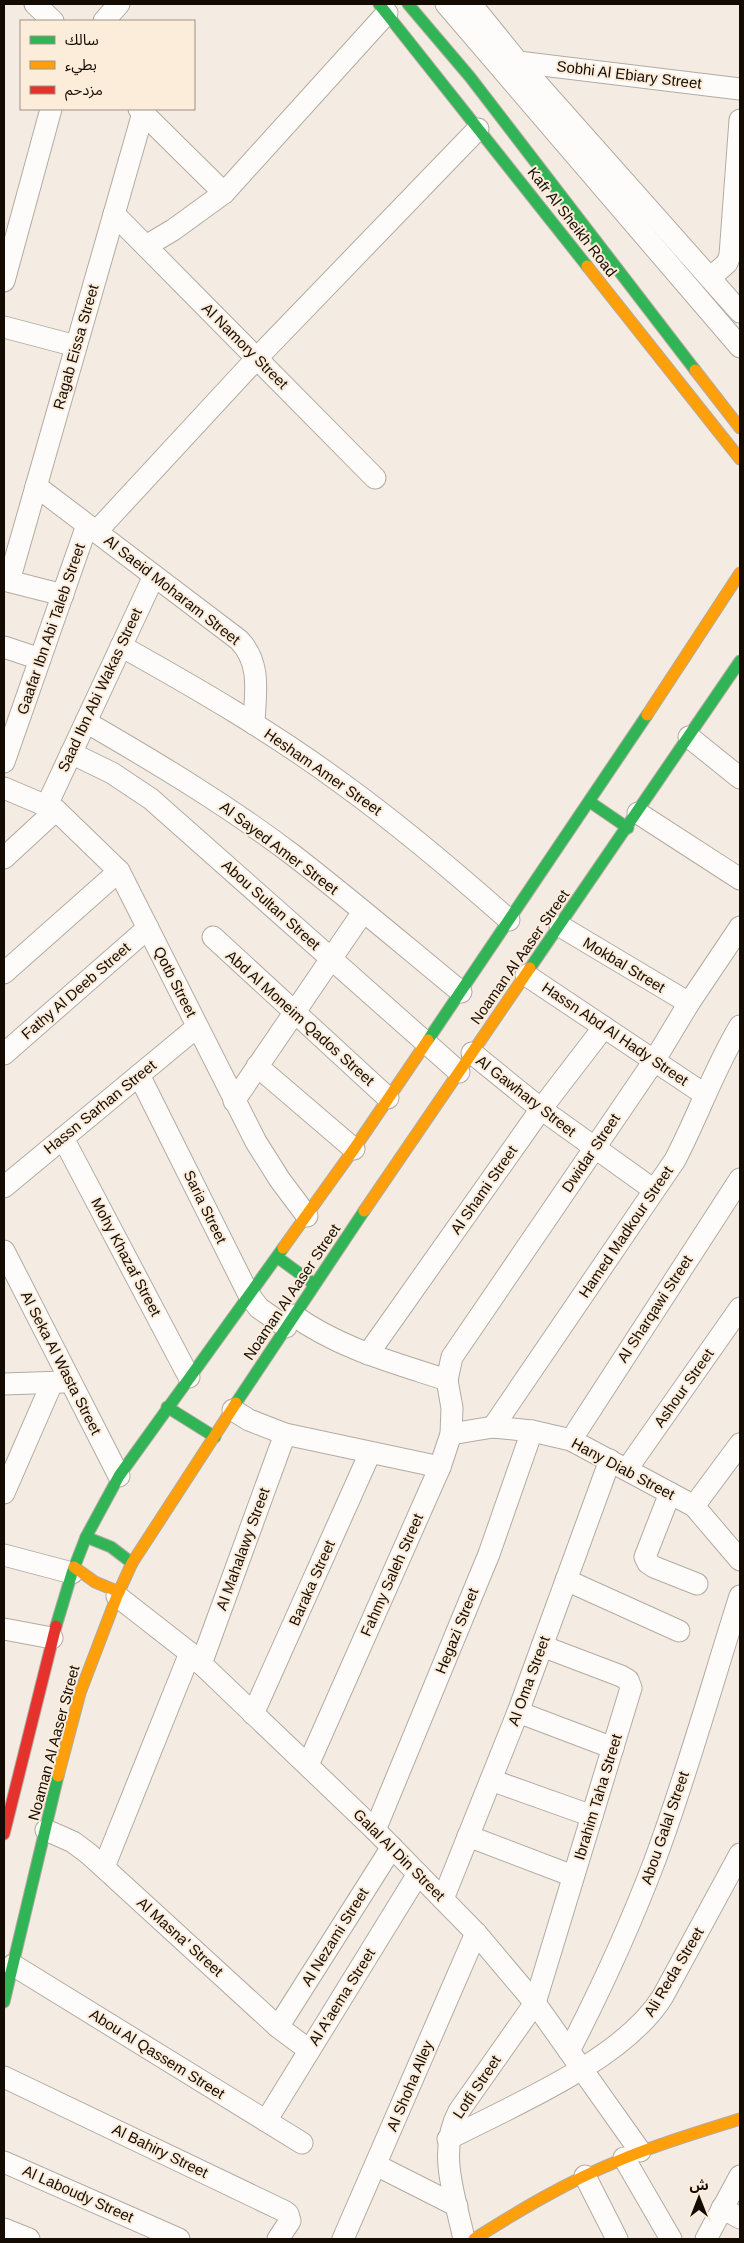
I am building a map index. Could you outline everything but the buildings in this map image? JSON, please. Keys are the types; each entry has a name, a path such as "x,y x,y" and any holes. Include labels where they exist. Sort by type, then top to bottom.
{"main road":[{"name":"Kafr Al Sheikh Road","path":"408,4 460,86 478,128 740,459"},
{"name":"Kafr Al Sheikh Road","path":"383,9 460,86 740,428"},
{"name":"Noaman Al Aaser Street","path":"4,1834 52,1638 73,1570 86,1537 119,1476 354,1148 590,802 740,573"},
{"name":"Noaman Al Aaser Street","path":"4,2002 46,1830 49,1792 80,1693 132,1562 314,1284 689,737 738,670"},
{"path":"590,802 633,820"},
{"path":"277,1257 314,1284"},
{"path":"167,1407 215,1437"},
{"path":"86,1537 111,1547 132,1562"},
{"path":"73,1570 118,1594"},
{"path":"474,2239 514,2214 585,2176 632,2154 740,2119"}],"street":[{"path":"35,4 51,20"},
{"path":"105,20 119,4"},
{"path":"446,4 740,347"},
{"path":"471,4 518,62 740,312"},
{"path":"146,246 180,226 224,194 383,9"},
{"name":"Sobhi Al Ebiary Street","path":"518,62 740,89"},
{"path":"4,281 51,110"},
{"path":"141,111 224,194"},
{"name":"Ragab Eissa Street","path":"6,580 36,486 114,214 141,111"},
{"path":"710,278 727,263 730,255 740,120"},
{"path":"92,529 478,128"},
{"name":"Al Namory Street","path":"114,214 376,478"},
{"path":"5,330 76,346"},
{"name":"Al Saeid Moharam Street","path":"36,486 239,640 249,650 254,663 254,724"},
{"name":"Gaafar Ibn Abi Taleb Street","path":"4,762 11,719 40,659 63,595 92,529"},
{"name":"Saad Ibn Abi Wakas Street","path":"51,808 71,753 154,576"},
{"path":"6,580 63,595"},
{"name":"Hesham Amer Street","path":"121,646 189,684 254,724 367,802 428,850 510,920"},
{"path":"4,647 40,659"},
{"name":"Al Sayed Amer Street","path":"86,722 157,763 226,807 293,855 460,992"},
{"path":"689,737 740,778"},
{"name":"Abou Sultan Street","path":"71,753 112,773 151,798 460,1072"},
{"name":"Qotb Street","path":"4,788 51,808 119,871 234,1101 270,1165 307,1216"},
{"path":"4,858 51,808"},
{"path":"633,820 740,879"},
{"path":"4,973 119,871"},
{"path":"234,1101 363,912"},
{"name":"Mokbal Street","path":"560,926 689,1003"},
{"name":"Dwidar Street","path":"447,1380 448,1370 459,1344 654,1061 689,1003 740,927"},
{"name":"Fathy Al Deeb Street","path":"4,1054 148,928"},
{"name":"Abd Al Moneim Qados Street","path":"213,938 388,1098"},
{"name":"Hassn Abd Al Hady Street","path":"526,975 704,1094"},
{"name":"Hamed Madkour Street","path":"493,1427 675,1160 688,1136 704,1094 740,1026"},
{"name":"Hassn Sarhan Street","path":"4,1186 197,1027"},
{"name":"Al Shami Street","path":"368,1354 541,1109 604,1028"},
{"name":"Al Gawhary Street","path":"472,1053 541,1109 654,1190"},
{"path":"257,1066 354,1148"},
{"name":"Saria Street","path":"140,1074 249,1295 259,1308 316,1331 341,1344 447,1380"},
{"name":"Mohy Khazaf Street","path":"63,1138 190,1377"},
{"name":"Al Sharqawi Street","path":"571,1440 740,1179"},
{"name":"Al Seka Al Wasta Street","path":"4,1251 12,1284 61,1382 119,1476"},
{"name":"Ashour Street","path":"619,1464 740,1308"},
{"name":"Fahmy Saleh Street","path":"308,1765 440,1467 451,1434 452,1408 447,1380"},
{"path":"4,1384 61,1382"},
{"path":"4,1493 9,1469 61,1382"},
{"path":"233,1410 258,1424 285,1434 440,1467"},
{"name":"Hany Diab Street","path":"451,1434 493,1427 532,1430 571,1440 619,1464 694,1506 740,1560"},
{"name":"Hegazi Street","path":"375,1830 489,1554 532,1430"},
{"name":"Al Mahalawy Street","path":"104,1867 196,1659 285,1434"},
{"path":"694,1506 740,1444"},
{"name":"Baraka Street","path":"254,1714 370,1453"},
{"name":"Al Oma Street","path":"443,1900 518,1712 566,1580 619,1464"},
{"path":"670,1493 645,1557 648,1563 654,1567 697,1584"},
{"path":"4,1555 73,1570"},
{"path":"566,1580 679,1631"},
{"name":"Galal Al Din Street","path":"118,1594 196,1659 308,1765 476,1933 535,2003 569,2051 632,2154"},
{"name":"Abou Galal Street","path":"569,2051 600,1992 656,1859 740,1596"},
{"path":"4,1628 52,1638"},
{"name":"Ibrahim Taha Street","path":"535,2003 631,1688 628,1680 542,1646"},
{"path":"518,1712 613,1748"},
{"path":"491,1780 592,1816"},
{"name":"Al Masna' Street","path":"46,1830 73,1842 104,1867 278,2027 309,2050"},
{"path":"468,1836 573,1876"},
{"name":"Al Nezami Street","path":"278,2027 392,1847"},
{"name":"Ali Reda Street","path":"448,2139 582,2070 640,2026 653,2012 740,1854"},
{"name":"Al A'aema Street","path":"266,2120 418,1874"},
{"name":"Al Shoha Alley","path":"343,2239 476,1933"},
{"name":"Abou Al Qassem Street","path":"13,1965 302,2143"},
{"name":"Lotfi Street","path":"464,2239 447,2155 448,2139 452,2124 459,2111 535,2003"},
{"name":"Al Bahiry Street","path":"4,2077 284,2210 288,2214 290,2221 278,2239"},
{"path":"632,2154 670,2239"},
{"name":"Al Laboudy Street","path":"4,2162 180,2239"},
{"path":"376,2165 457,2206"},
{"path":"585,2176 617,2239"},
{"path":"706,2239 731,2213 740,2176"},
{"path":"4,2229 29,2239"}],"traffic: fast":[{"path":"379,4 587,266"},
{"path":"408,4 470,77 695,370"},
{"path":"530,968 740,661"},
{"path":"428,1040 647,715"},
{"path":"590,802 628,828"},
{"path":"236,1403 364,1211"},
{"path":"56,1626 72,1573 86,1537 119,1476 283,1248"},
{"path":"277,1257 314,1284"},
{"path":"167,1407 215,1437"},
{"path":"86,1537 111,1547 132,1563"},
{"path":"4,2002 58,1776"}],"traffic: slow":[{"path":"587,266 740,459"},
{"path":"695,370 740,428"},
{"path":"647,715 740,573"},
{"path":"364,1211 530,968"},
{"path":"283,1248 354,1149 428,1040"},
{"path":"58,1776 80,1693 117,1596 132,1563 236,1403"},
{"path":"74,1567 95,1582 119,1592"},
{"path":"474,2239 544,2197 599,2169 663,2144 740,2119"}],"traffic: jam":[{"path":"4,1834 56,1626"}]}
